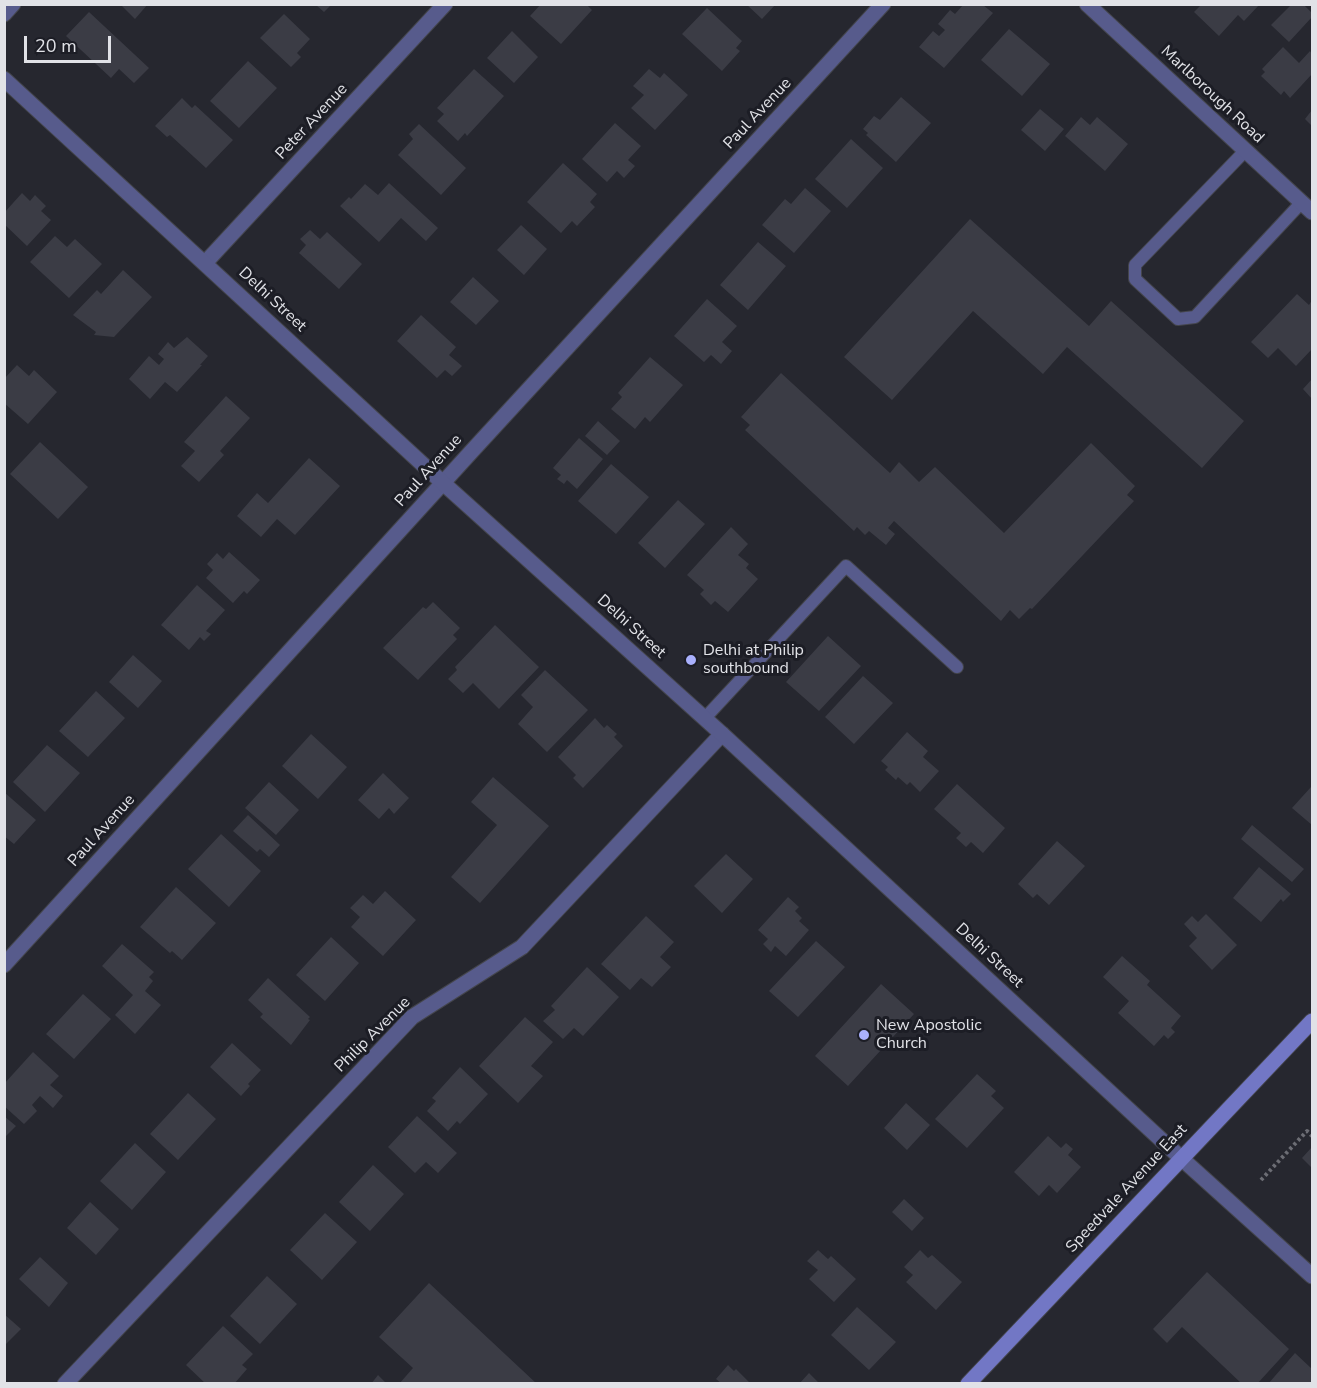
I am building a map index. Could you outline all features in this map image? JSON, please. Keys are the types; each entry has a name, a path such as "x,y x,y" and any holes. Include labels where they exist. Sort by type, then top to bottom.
{"main road":[{"name":"Speedvale Avenue East","path":"968,1383 1312,1021"}],"street":[{"path":"4,14 13,4"},
{"name":"Peter Avenue","path":"205,263 445,4"},
{"name":"Paul Avenue","path":"4,965 883,4"},
{"name":"Marlborough Road","path":"1087,4 1307,207"},
{"name":"Delhi Street","path":"4,79 443,483 705,718 1180,1158 1312,1276"},
{"name":"Philip Avenue","path":"65,1383 412,1017 522,946 722,734"}],"lane":[{"path":"1245,151 1135,265 1136,279 1178,319 1195,317 1307,207"},
{"path":"705,718 846,566 957,667"}],"path":[{"path":"1261,1180 1306,1131 1312,1136"}],"building":[{"path":"120,4 148,4 135,19"},
{"path":"541,4 586,4 592,10 561,44 530,16"},
{"path":"746,4 776,4 762,19"},
{"path":"1202,4 1260,4 1244,21 1238,15 1219,36 1194,12"},
{"path":"1292,4 1303,4 1312,13 1312,17 1289,42 1271,25"},
{"path":"316,5 331,5 324,12"},
{"path":"963,5 983,5 993,13 944,68 919,47 933,31 939,36 945,30 938,24 950,10 955,14"},
{"path":"707,8 742,41 736,48 740,51 722,71 682,34"},
{"path":"89,12 149,68 134,83 119,69 111,78 66,36"},
{"path":"284,14 310,39 297,53 301,57 291,67 260,38"},
{"path":"1009,29 1050,64 1022,96 981,60"},
{"path":"512,31 538,57 514,83 487,58"},
{"path":"1283,47 1299,63 1310,51 1312,54 1312,74 1290,98 1284,91 1281,95 1261,76 1265,72 1262,69"},
{"path":"248,61 277,88 239,128 210,101"},
{"path":"474,69 504,96 467,136 465,133 458,141 437,121 444,114 437,108"},
{"path":"649,69 660,78 664,73 688,95 655,130 631,108 644,95 633,86"},
{"path":"901,97 931,123 896,162 866,135 868,133 863,129 874,116 880,120"},
{"path":"182,98 192,108 195,105 233,140 206,168 170,135 167,137 155,126"},
{"path":"1040,109 1064,129 1045,151 1021,130"},
{"path":"1312,110 1312,126 1305,119"},
{"path":"1081,117 1090,125 1097,117 1128,144 1105,171 1065,136"},
{"path":"615,123 641,146 628,160 635,166 624,178 617,171 607,182 582,159"},
{"path":"419,124 466,168 441,195 398,155 413,139 409,134"},
{"path":"851,139 883,168 847,208 815,179"},
{"path":"563,163 597,194 590,202 595,207 577,226 572,221 561,233 527,202"},
{"path":"389,183 438,228 426,241 401,218 379,242 340,206 349,197 351,199 365,184 378,195"},
{"path":"805,188 831,211 794,253 762,225 785,199 791,204"},
{"path":"22,193 30,201 35,195 46,206 41,211 51,220 27,246 4,224 4,213"},
{"path":"970,219 1089,326 1111,301 1244,421 1202,468 1067,347 1043,374 973,311 892,400 844,357"},
{"path":"521,225 547,249 524,275 497,250"},
{"path":"310,230 320,239 327,232 362,264 339,289 299,253 306,245 300,239"},
{"path":"55,236 67,247 75,239 102,264 69,298 30,262"},
{"path":"758,242 786,266 748,310 720,285"},
{"path":"123,270 152,297 114,337 94,335 96,332 73,315 97,290 101,294"},
{"path":"473,277 499,301 476,325 450,302"},
{"path":"1297,294 1309,305 1312,300 1312,349 1296,366 1278,348 1268,358 1251,342"},
{"path":"707,299 737,326 722,342 732,351 721,364 711,355 704,362 674,336"},
{"path":"421,315 456,347 449,355 462,366 452,376 445,370 437,378 397,341"},
{"path":"187,337 208,356 177,392 165,382 150,399 129,379 149,356 159,365 164,359 158,354 168,342 174,348"},
{"path":"650,357 683,385 650,422 645,417 635,429 611,409 622,397 618,393"},
{"path":"17,365 29,376 34,370 57,392 28,424 4,403 4,379"},
{"path":"781,373 890,473 899,462 919,482 935,467 1004,533 1091,443 1135,486 1127,495 1134,501 1032,609 1030,608 1019,619 1010,610 1001,621 894,521 888,528 895,534 886,545 869,531 865,535 857,527 854,531 745,430 750,425 741,417"},
{"path":"1312,379 1312,399 1303,389"},
{"path":"226,396 250,418 220,451 224,455 199,482 181,466 195,451 184,442"},
{"path":"598,421 620,441 607,455 585,436"},
{"path":"579,438 603,459 577,489 567,480 564,484 557,479 561,475 553,468"},
{"path":"40,442 88,487 58,519 10,474"},
{"path":"309,458 340,486 295,535 277,519 261,537 237,516 257,493 268,503"},
{"path":"611,464 649,497 616,534 578,501"},
{"path":"678,500 705,524 665,568 638,543"},
{"path":"731,527 748,544 738,555 749,564 746,568 758,579 728,612 715,601 711,605 700,594 704,590 687,575"},
{"path":"229,552 260,580 247,594 244,591 233,603 206,578 213,570 207,564 217,553 223,559"},
{"path":"197,585 225,610 206,631 211,634 204,641 200,637 189,650 161,625"},
{"path":"433,602 460,628 453,635 457,639 418,680 383,648 423,607 426,609"},
{"path":"495,625 539,667 499,709 473,683 463,693 448,679 457,670 455,667"},
{"path":"828,636 861,666 819,711 786,682"},
{"path":"133,655 162,681 138,708 109,682"},
{"path":"545,670 588,710 547,752 518,724 533,707 521,695"},
{"path":"863,676 893,703 854,744 825,717"},
{"path":"96,691 125,718 88,757 59,731"},
{"path":"595,718 604,728 607,725 617,734 614,737 623,746 583,788 573,778 576,775 558,757"},
{"path":"907,732 928,751 923,757 939,771 920,792 910,782 907,785 898,777 896,780 885,770 888,767 881,761"},
{"path":"311,734 347,767 318,799 282,766"},
{"path":"47,745 80,773 45,812 13,782"},
{"path":"383,773 409,798 394,814 389,808 379,819 358,800"},
{"path":"493,777 549,826 480,903 451,877 497,825 471,802"},
{"path":"269,782 299,810 276,835 245,808"},
{"path":"957,784 1005,828 983,853 971,842 966,847 956,838 961,833 934,809"},
{"path":"1312,788 1312,825 1292,808"},
{"path":"4,792 36,820 14,844 4,836"},
{"path":"248,815 280,845 269,857 260,849 257,852 233,831"},
{"path":"1252,825 1304,869 1292,882 1241,839"},
{"path":"221,834 261,871 229,907 188,869"},
{"path":"1057,841 1085,866 1049,905 1037,894 1033,898 1018,884"},
{"path":"726,854 753,879 722,913 694,886"},
{"path":"1259,867 1291,894 1283,902 1281,899 1261,922 1233,898"},
{"path":"176,887 216,923 182,960 172,951 170,953 140,927"},
{"path":"385,891 416,920 383,956 351,927 360,917 350,908 363,895 373,904"},
{"path":"788,897 799,907 795,911 802,918 799,921 809,930 786,956 775,946 771,952 763,944 768,939 758,930"},
{"path":"1206,914 1237,945 1212,970 1189,946 1197,938 1184,924 1192,916 1198,922"},
{"path":"646,916 674,942 660,957 671,967 652,987 641,978 630,990 601,964"},
{"path":"331,937 359,963 325,1001 296,975"},
{"path":"816,941 845,967 798,1017 769,991"},
{"path":"122,944 154,972 149,977 153,981 145,991 161,1005 135,1034 115,1015 133,995 102,966"},
{"path":"1122,956 1150,981 1147,985 1181,1016 1171,1028 1175,1032 1168,1039 1164,1035 1154,1046 1118,1013 1129,1001 1103,977"},
{"path":"587,967 619,997 583,1036 574,1028 563,1039 543,1021 555,1010 551,1006"},
{"path":"268,978 310,1017 291,1045 260,1017 263,1014 248,1000"},
{"name":"New Apostolic Church","path":"881,984 914,1014 848,1086 815,1056"},
{"path":"83,994 111,1019 74,1059 46,1034"},
{"path":"525,1017 553,1042 531,1066 543,1076 518,1103 479,1066"},
{"path":"232,1043 261,1070 241,1096 210,1067"},
{"path":"33,1052 59,1076 50,1085 63,1096 53,1108 40,1096 32,1105 37,1111 24,1124 4,1106 4,1084"},
{"path":"460,1067 488,1094 460,1124 457,1121 448,1131 427,1111 436,1101 432,1098"},
{"path":"977,1074 996,1091 991,1096 1004,1108 967,1148 935,1119"},
{"path":"188,1093 216,1119 178,1160 150,1134"},
{"path":"906,1103 930,1125 907,1150 884,1128"},
{"path":"4,1116 16,1126 4,1138"},
{"path":"417,1116 457,1153 438,1173 426,1162 415,1173 388,1147"},
{"path":"1048,1136 1061,1148 1066,1143 1073,1149 1068,1155 1081,1167 1057,1193 1049,1185 1039,1196 1014,1172"},
{"path":"135,1143 166,1172 132,1210 100,1181"},
{"path":"1312,1147 1312,1168 1302,1158"},
{"path":"373,1165 404,1194 370,1231 339,1202"},
{"path":"904,1199 924,1218 912,1231 892,1212"},
{"path":"90,1202 119,1229 96,1255 67,1228"},
{"path":"325,1213 357,1242 322,1280 290,1250"},
{"path":"818,1250 828,1259 831,1256 856,1279 834,1302 809,1279 818,1270 807,1261"},
{"path":"920,1250 928,1258 932,1255 962,1282 936,1310 906,1282 913,1275 904,1267"},
{"path":"40,1257 68,1283 49,1307 19,1279"},
{"path":"1207,1272 1289,1349 1257,1384 1242,1384 1182,1327 1167,1343 1153,1329"},
{"path":"267,1276 297,1304 260,1344 230,1316"},
{"path":"429,1283 537,1384 399,1384 413,1368 379,1337"},
{"path":"857,1307 896,1342 869,1370 831,1335"},
{"path":"4,1314 21,1329 4,1346"},
{"path":"223,1326 253,1354 242,1365 247,1369 234,1384 206,1384 186,1365"},
{"path":"1295,1353 1312,1369 1312,1384 1268,1384"},
{"path":"728,1365 734,1371 736,1369 751,1384 722,1384 716,1379"},
{"path":"809,1373 820,1384 799,1384"},
{"path":"378,1375 387,1384 371,1384"}],"place":[{"name":"Delhi at Philip southbound","path":"691,660"},
{"name":"New Apostolic Church","path":"864,1035"}]}
